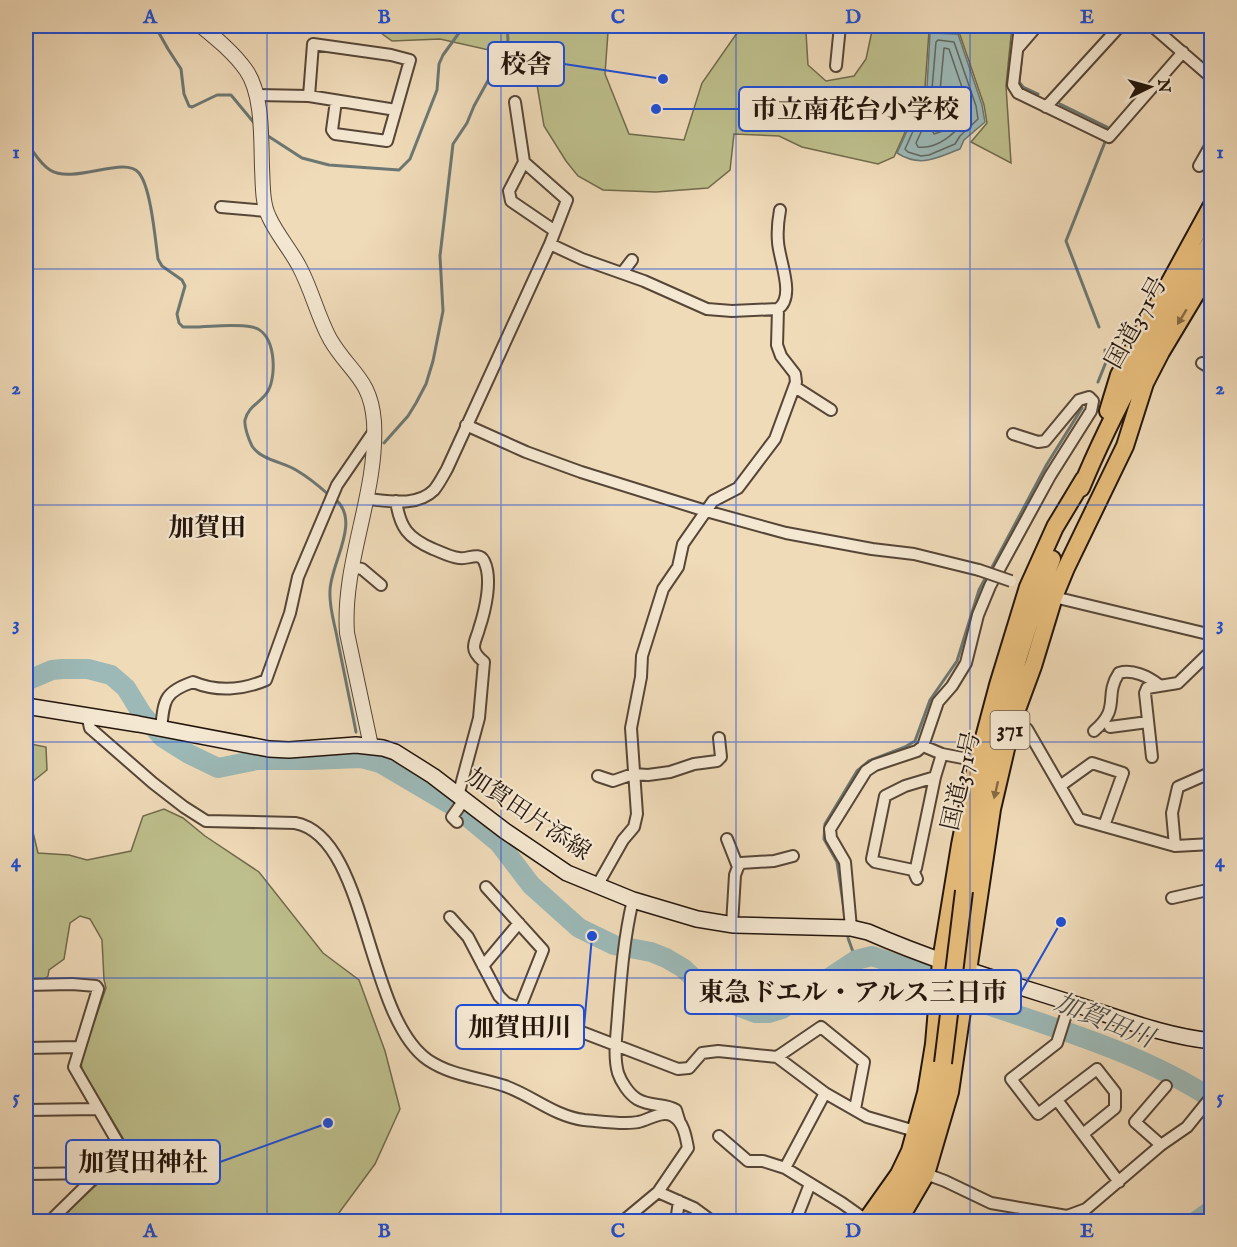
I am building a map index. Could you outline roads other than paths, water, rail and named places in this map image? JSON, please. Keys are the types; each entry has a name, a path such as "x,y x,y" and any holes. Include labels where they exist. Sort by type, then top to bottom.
{"highway":[{"name":"371","path":"1102,438 1119,375 1212,205"},
{"name":"国道371号","path":"871,1221 906,1186 932,1121 943,1064 964,891 981,799 1008,693 1045,576 1102,438 1133,377 1212,239"},
{"name":"371","path":"1066,568 1125,446 1145,383 1212,267"},
{"name":"371","path":"898,1221 926,1174 950,1092 969,971 975,911 992,809 1012,723 1034,666 1052,603 1087,508 1125,419 1133,377"},
{"name":"371","path":"871,1221 910,1151 926,1094 934,1044 941,961 960,845 978,761 1028,587 1113,393"},
{"name":"371","path":"1055,527 1084,479"},
{"path":"1008,693 1052,603"}],"main road":[{"name":"加賀田片添線","path":"26,706 138,724 161,725 178,732 269,749 371,746 395,752 433,776 461,800 567,873 633,900 697,920 732,925 851,928 868,932 1068,1007 1212,1041"}],"street":[{"path":"201,26 222,42 247,71 257,95 264,200 268,217 296,259 326,331 335,347 366,386 370,399 374,431 368,499 352,567 346,620 371,746"},
{"path":"836,66 840,26"},
{"path":"1020,26 1013,85 1018,93 1109,137 1183,52"},
{"path":"1017,49 1037,26"},
{"path":"1046,107 1120,26"},
{"path":"1152,26 1212,78"},
{"path":"309,96 313,44 391,55 410,60 387,141 335,134 332,130 336,101"},
{"path":"257,95 309,96 396,110"},
{"path":"515,102 524,162 509,191 511,201 555,231"},
{"path":"1199,166 1212,143"},
{"path":"368,499 415,501 425,498 435,489 550,244 567,200 524,162"},
{"path":"221,207 267,211"},
{"path":"597,886 623,840 634,827 637,814 631,728 641,677 642,656 663,589 678,567 683,544 706,510 713,501 738,488 775,439 795,387 795,374 781,356 777,345 778,309 784,300 786,285 778,245 777,227 780,210"},
{"path":"550,244 707,309 732,311 778,309"},
{"path":"622,273 632,260"},
{"path":"795,387 831,410"},
{"path":"851,928 844,862 831,838 830,829 866,771 875,765 908,755 923,746 938,702 952,686 966,663 978,615 990,586 1050,476 1091,411 1093,401 1089,397 1079,400 1045,441 1038,442 1013,434"},
{"path":"466,425 526,452 581,472 706,510 786,532 872,549 914,554 979,570 1028,587"},
{"path":"161,725 164,704 175,688 193,682 204,687 218,689 250,687 266,680 290,613 298,577 335,490 374,431"},
{"path":"396,501 398,514 409,536 446,554 461,559 478,556 485,563 488,590 474,646 478,656 484,662 479,718 461,800 454,820"},
{"path":"352,567 362,569 381,585"},
{"path":"1052,603 1212,635"},
{"path":"1152,757 1144,693 1147,688 1178,683 1212,650"},
{"path":"1094,731 1104,723 1110,713 1111,687 1119,673 1132,671 1159,685"},
{"path":"87,715 90,728 153,783 206,821 295,823 315,830 328,844 341,866 384,990 406,1038 424,1057 450,1072 505,1086 569,1117 637,1123 664,1114 673,1116 680,1124"},
{"path":"1110,727 1148,722"},
{"path":"1012,723 1027,729 1079,819 1174,846 1212,844"},
{"path":"598,776 613,781 633,774 659,774 694,764 717,761 721,757 719,738"},
{"path":"923,746 942,754 978,761"},
{"path":"935,777 905,786 885,796 872,859 875,862 915,875 935,777 942,754"},
{"path":"1060,786 1092,763 1123,773 1104,826"},
{"path":"1174,846 1172,813 1178,787 1212,772"},
{"path":"727,839 738,867"},
{"path":"732,925 735,875 741,863 774,861 793,856"},
{"path":"486,887 543,950 520,1008"},
{"path":"1172,898 1212,890"},
{"path":"622,1221 658,1192 688,1148 676,1110 637,1099 626,1088 618,1073 616,1045 623,961 633,900"},
{"path":"450,917 468,937 499,996 506,1003 678,1069 688,1068 702,1053 718,1051 777,1057 825,1093 867,1117 915,1131"},
{"path":"483,966 519,923"},
{"path":"26,985 96,986 98,989 74,1067 125,1155 116,1164 99,1173 49,1221"},
{"path":"1068,1007 1059,1040 1011,1079 1038,1114 1097,1069 1115,1092 1115,1108 1083,1134"},
{"path":"777,1057 821,1027 864,1062 855,1109"},
{"path":"26,1048 79,1047"},
{"path":"1161,1145 1135,1122 1166,1086"},
{"path":"784,1168 825,1093"},
{"path":"1057,1100 1119,1182"},
{"path":"926,1174 991,1203 1067,1216 1086,1209 1161,1145 1187,1127 1208,1101"},
{"path":"26,1110 98,1109"},
{"path":"719,1136 748,1161 763,1161 784,1168 871,1221"},
{"path":"26,1174 99,1173"},
{"path":"795,1221 810,1184"},
{"path":"658,1192 694,1208 713,1221"},
{"path":"676,1221 679,1201"}],"water":[{"path":"484,26 511,26 511,28 506,32 488,33"},
{"path":"930,33 958,34 982,105 985,122 964,140 960,149 921,161 906,158 897,153 927,87"}],"waterway":[{"path":"155,26 181,69 184,94 189,106 192,107 217,95 231,95 255,124"},
{"path":"268,136 302,158 329,165 399,170 410,159 437,90 439,64 443,55 464,26"},
{"path":"384,443 408,416 416,403 426,384 433,361 443,311 440,256 453,144 467,123 501,57 508,40 507,26"},
{"path":"1021,62 1019,82 1023,87 1038,94"},
{"path":"1060,104 1107,127"},
{"path":"26,142 43,164 60,174 85,173 122,167 132,168 139,173 147,190 158,259 162,266 182,280 185,286 177,314 179,323 183,327 235,325 252,327 260,330 266,336 272,354 273,375 268,391 252,408 245,420 249,440 261,455 291,467 329,495"},
{"path":"1099,327 1066,241 1105,142"},
{"path":"1098,382 1106,362 1105,350"},
{"path":"990,571 1047,464 1082,408"},
{"path":"335,499 343,508 346,519 343,543 331,580 330,602 356,732"},
{"path":"845,916 837,862 824,839 825,824 857,771 869,761 915,741 930,700 957,661 979,590 986,577"},
{"name":"加賀田川","path":"26,681 52,670 63,669 88,669 111,675 126,688 142,714 162,737 218,768 257,760 362,758 380,763 458,809 499,843 531,885 579,928 614,945 651,952 666,958 683,968 702,986 737,1006 756,1013 769,1013 782,1009 856,960 872,956 926,974"},
{"name":"加賀田川","path":"361,753 362,758"},
{"path":"848,938 856,960"},
{"name":"加賀田川","path":"973,1000 1096,1042 1157,1068 1212,1099"},
{"path":"1195,1222 1212,1210"}],"place":[{"name":"校舎","path":"663,79"},
{"name":"市立南花台小学校","path":"656,109"},
{"name":"東急ドエル・アルス三日市","path":"1061,922"},
{"name":"加賀田川","path":"592,936"},
{"name":"加賀田神社","path":"328,1123"}],"district":[{"name":"加賀田","path":"207,528"}]}
